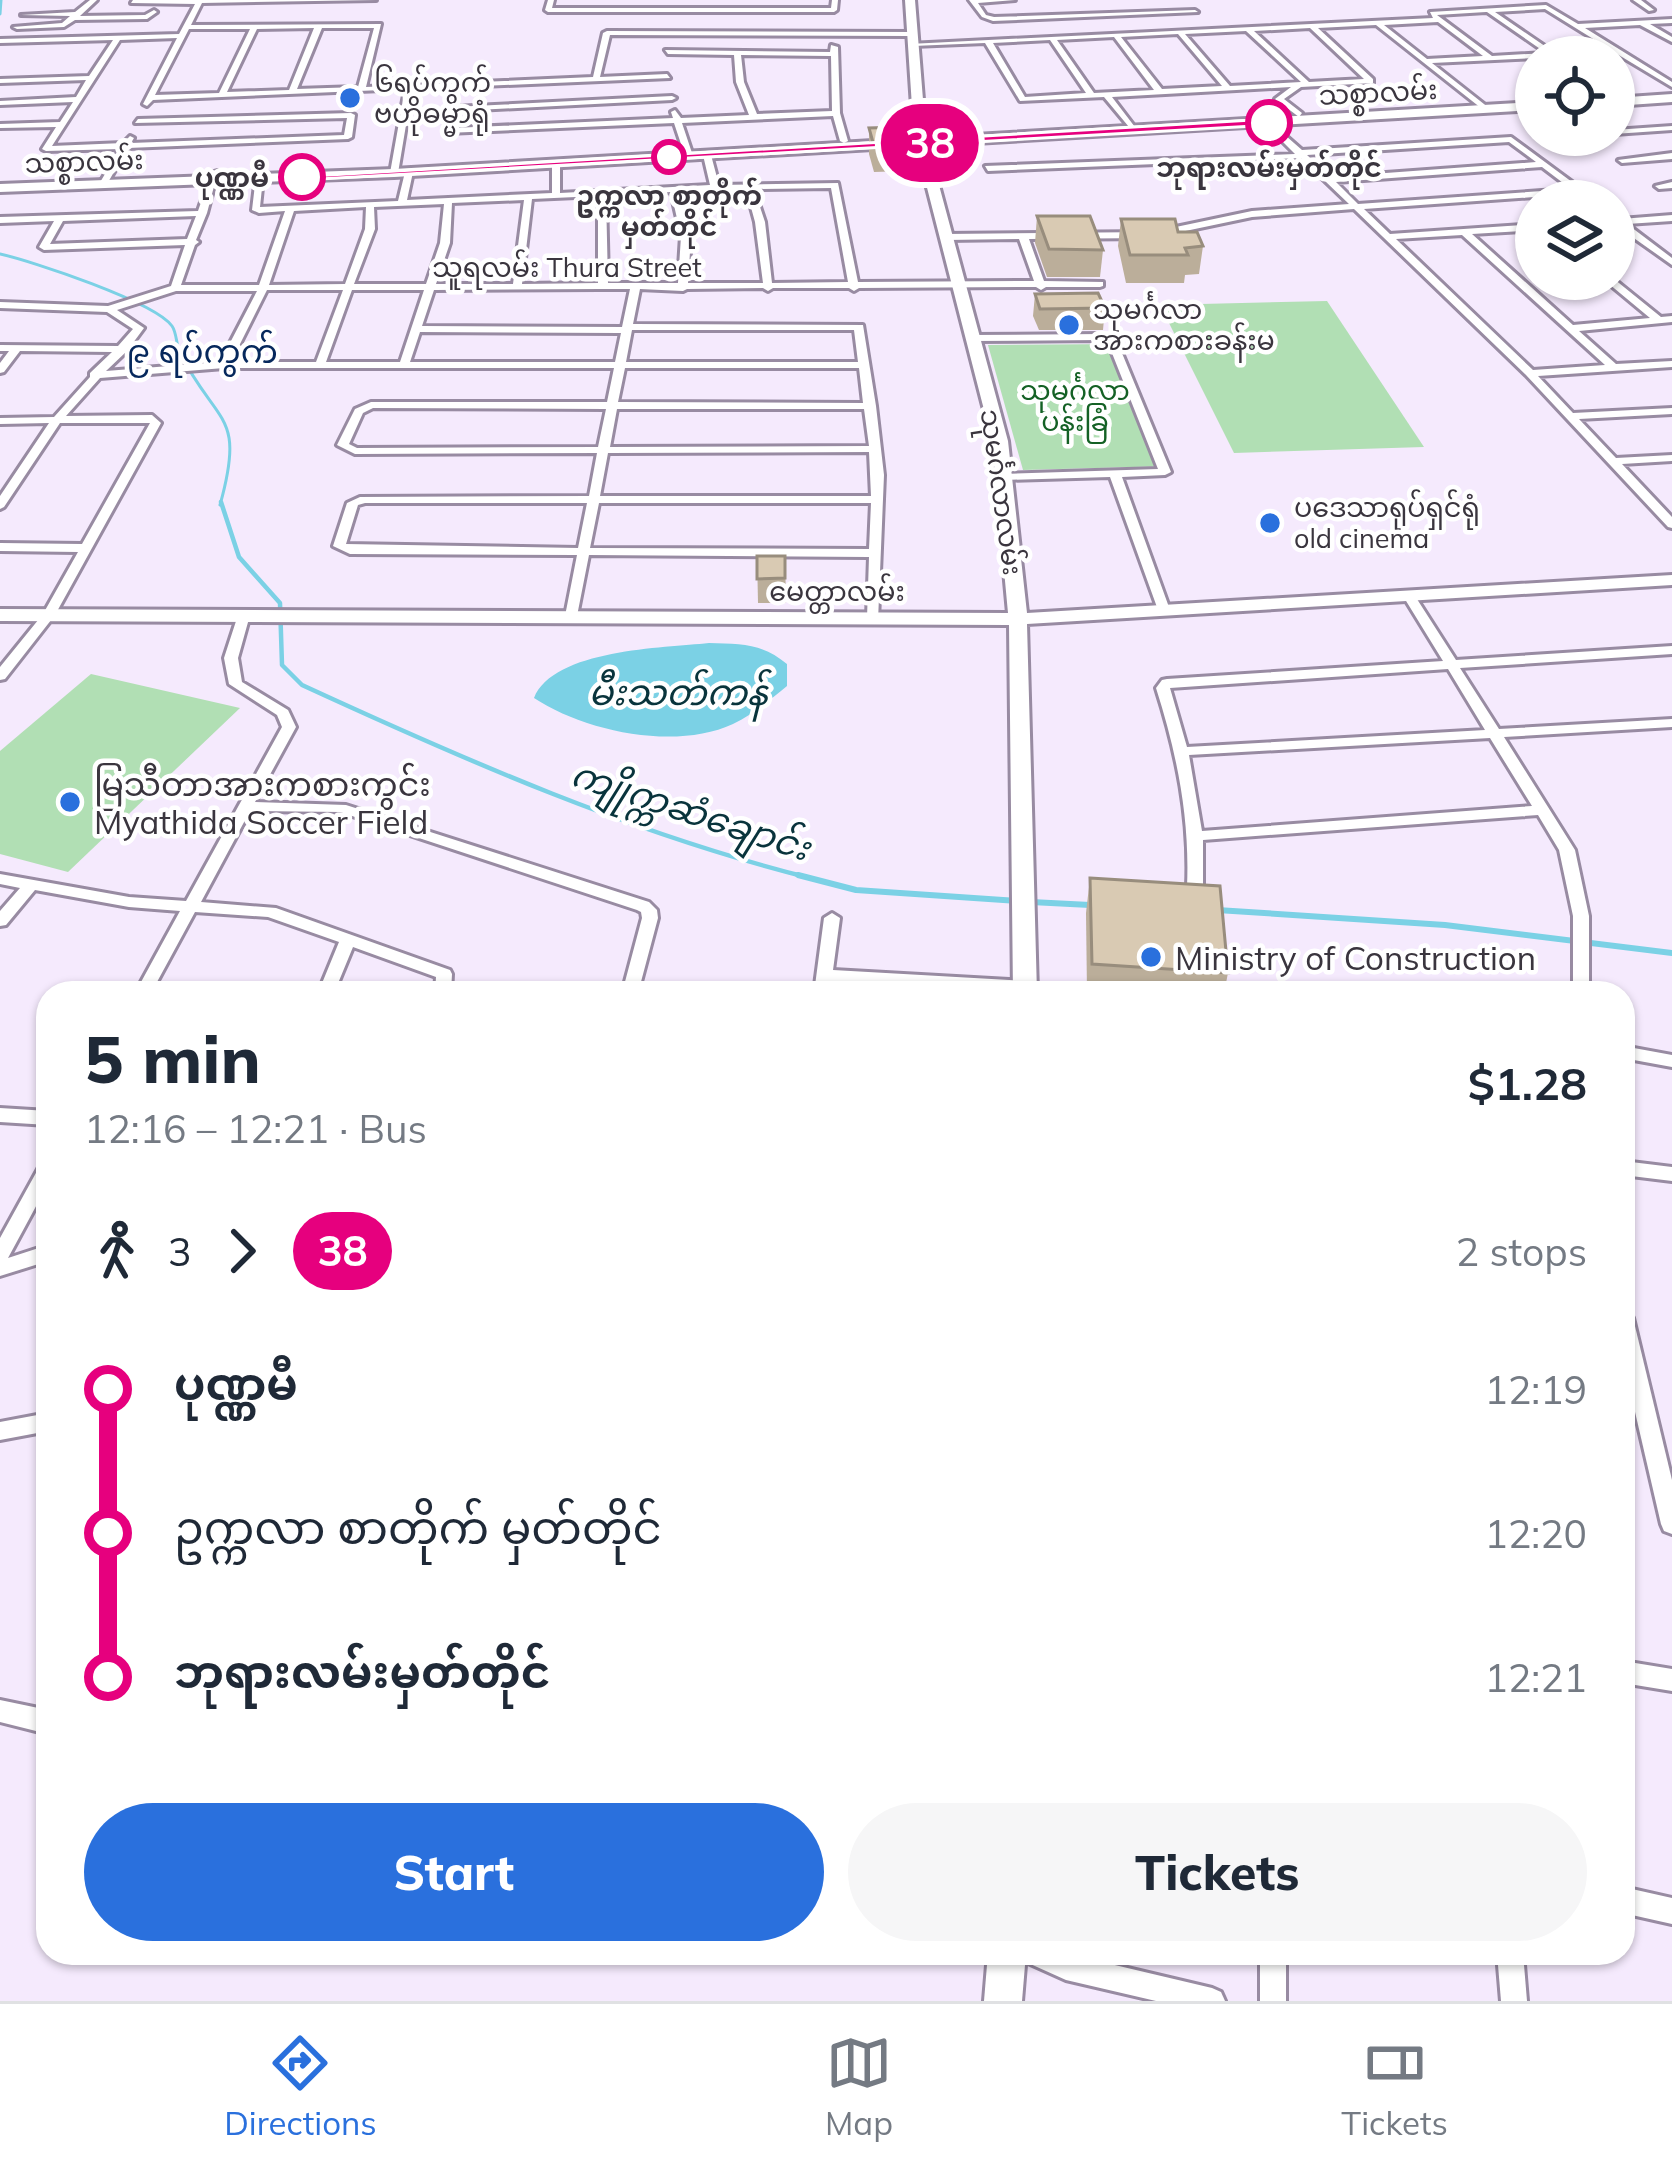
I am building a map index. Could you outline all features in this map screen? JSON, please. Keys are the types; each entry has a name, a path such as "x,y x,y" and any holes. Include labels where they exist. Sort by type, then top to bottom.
{"main road":[{"name":"သုမင်္ဂလာလမ်း","path":"910,0 921,141 1000,441 1018,619 1025,981"},
{"path":"1635,95 1672,91"},
{"name":"သစ္စာလမ်း","path":"214,176 260,178 707,155 1515,104"},
{"name":"သစ္စာလမ်း","path":"1132,128 1269,123 1481,106"},
{"name":"သစ္စာလမ်း","path":"0,184 556,164 844,141 921,141"},
{"name":"မေတ္တာလမ်း","path":"0,615 1018,619 1672,580"},
{"path":"1003,2001 1006,1965"}],"street":[{"path":"17,27 58,26 79,16 94,0"},
{"path":"106,180 200,0"},
{"path":"134,1 374,0"},
{"path":"551,0 548,10 679,5 834,10 835,0"},
{"path":"972,1 1012,0"},
{"path":"1186,0 1208,31"},
{"path":"1636,0 1651,10"},
{"path":"972,1 993,19 1195,12"},
{"path":"3,41 34,3"},
{"path":"679,5 667,76 688,153"},
{"path":"1490,58 1432,13 1544,7 1593,36"},
{"path":"1488,10 1526,36"},
{"path":"26,15 147,17 154,12"},
{"path":"596,79 605,34 835,33 988,41 1440,20"},
{"path":"1577,26 1672,21"},
{"path":"1378,23 1481,106"},
{"path":"1642,23 1672,40"},
{"path":"222,94 255,25"},
{"path":"3,41 116,39 255,25 380,28 361,89"},
{"path":"292,92 319,26"},
{"path":"988,41 1018,97 1370,80 1312,26"},
{"path":"1248,29 1305,84"},
{"path":"1180,32 1228,88"},
{"path":"835,33 836,113 844,141"},
{"path":"1116,35 1160,92"},
{"path":"1052,38 1091,95"},
{"path":"116,39 46,149 347,137 351,115 138,121"},
{"path":"668,52 834,54"},
{"path":"736,52 740,82 754,117"},
{"path":"1426,61 1515,57"},
{"path":"1635,64 1672,91"},
{"path":"151,98 667,76"},
{"path":"0,81 91,78"},
{"path":"1279,99 1305,84"},
{"path":"402,204 399,170 409,87"},
{"path":"1248,87 1279,99 1299,115"},
{"path":"311,115 319,91"},
{"path":"1106,94 1132,128"},
{"path":"672,98 454,109 447,131 836,113"},
{"path":"0,103 77,99"},
{"path":"1269,123 1530,373 1669,516"},
{"path":"0,126 62,124"},
{"path":"1635,131 1672,128"},
{"path":"988,168 1511,139 1564,180"},
{"path":"707,155 716,188"},
{"path":"1622,160 1672,156"},
{"path":"556,164 556,197"},
{"path":"1328,180 1544,164"},
{"path":"175,287 214,176"},
{"path":"260,178 255,208 290,209 832,182 854,288"},
{"path":"1659,186 1672,185"},
{"path":"748,186 760,222 768,288"},
{"path":"675,191 686,236 683,288"},
{"path":"602,195 603,288"},
{"path":"946,237 1152,235 1252,214 1515,196"},
{"path":"517,288 528,199"},
{"path":"404,365 420,329 445,243 448,203"},
{"path":"320,365 370,230 370,206"},
{"path":"224,365 263,288 290,209"},
{"path":"0,220 203,213"},
{"path":"1635,220 1672,218"},
{"path":"59,219 44,248 194,242"},
{"path":"1387,237 1515,228"},
{"path":"1464,232 1614,368"},
{"path":"1635,235 1672,262"},
{"path":"1023,236 1041,287"},
{"name":"သူရလမ်း Thura Street","path":"109,309 175,287 1100,284"},
{"path":"571,616 635,288"},
{"path":"0,294 23,305"},
{"path":"1633,300 1658,320"},
{"path":"0,304 109,309 140,328 57,420 0,505"},
{"path":"1575,328 1672,319"},
{"path":"420,329 859,327 871,406 877,500 873,618"},
{"path":"972,338 1102,337 1112,341 1165,472 1004,477"},
{"path":"0,370 17,348"},
{"path":"0,349 123,349"},
{"path":"1530,373 1672,364"},
{"path":"94,375 224,365 865,365"},
{"path":"871,406 362,408 343,445 346,450 603,452 874,449"},
{"path":"1573,416 1672,411"},
{"path":"0,421 152,418 156,423 49,615 0,676"},
{"path":"1614,460 1672,458"},
{"path":"1115,474 1164,610"},
{"path":"874,554 342,549 338,545 357,500 877,500"},
{"path":"0,547 86,548"},
{"path":"1409,596 1567,850 1581,916 1583,981"},
{"path":"150,981 289,727 283,713 236,683 231,658 244,615"},
{"path":"1195,887 1198,836 1184,751 1163,688 1176,679 1672,650"},
{"path":"1184,751 1672,723"},
{"path":"246,806 341,808 643,906 650,918 633,981"},
{"path":"1198,836 1543,810"},
{"path":"0,879 190,907 270,912 444,974 444,981"},
{"path":"0,921 30,886"},
{"path":"823,981 832,918"},
{"path":"331,981 348,939"},
{"path":"1635,1054 1672,1060"},
{"path":"0,1114 36,1117"},
{"path":"1635,1169 1672,1174"},
{"path":"0,1255 36,1189"},
{"path":"0,1268 36,1257"},
{"path":"1635,1368 1672,1524"},
{"path":"0,1431 36,1424"},
{"path":"1635,1674 1672,1680"},
{"path":"0,1711 36,1719"},
{"path":"1635,1903 1672,1911"},
{"path":"1062,1965 1212,2001"},
{"path":"1273,1965 1273,2001"},
{"path":"1511,1965 1514,2001"}],"green space":[{"path":"1327,301 1424,447 1234,453 1160,305"},
{"name":"သုမင်္ဂလာ ပန်းခြံ","path":"1120,344 1171,466 1023,470 988,345"},
{"name":"မြသီတာအားကစားကွင်း Myathida Soccer Field","path":"91,674 240,708 68,872 0,854 0,751"}],"water":[{"name":"မီးသတ်ကန်","path":"709,643 769,652 787,664 787,686 733,724 684,736 604,728 534,698 545,682 586,660"}],"building":[{"path":"902,127 907,146 874,146 869,128"},
{"path":"1037,216 1090,216 1103,250 1049,249"},
{"path":"1121,219 1175,219 1178,232 1197,232 1203,246 1185,248 1188,255 1130,255"},
{"path":"1098,293 1105,308 1040,309 1035,294"},
{"path":"757,556 785,556 785,578 757,579"},
{"path":"1090,878 1220,886 1228,973 1092,964"}],"waterway":[{"name":"ကျိုက္ကဆံချောင်း","path":"0,14 1,0"},
{"name":"ကျိုက္ကဆံချောင်း","path":"0,254 119,295 172,326 180,353 229,435 220,505"},
{"name":"ကျိုက္ကဆံချောင်း","path":"221,502 239,557 280,603 282,665 302,685 615,818 810,878"},
{"name":"ကျိုက္ကဆံချောင်း","path":"798,875 856,890 1018,901"},
{"name":"ကျိုက္ကဆံချောင်း","path":"1031,902 1090,905"},
{"name":"ကျိုက္ကဆံချောင်း","path":"1217,910 1445,925 1672,953"}],"bus line":[{"name":"38","path":"302,177 1269,123"}],"place":[{"name":"၆ရပ်ကွက် ဗဟိုဓမ္မာရုံ","path":"350,98"},
{"name":"ဘုရားလမ်းမှတ်တိုင်","path":"1269,123"},
{"name":"ဥက္ကလာ စာတိုက် မှတ်တိုင်","path":"669,157"},
{"name":"ပုဏ္ဏမီ","path":"302,177"},
{"name":"သုမင်္ဂလာ အားကစားခန်းမ","path":"1069,325"},
{"name":"ပဒေသာရုပ်ရှင်ရုံ old cinema","path":"1270,523"},
{"name":"မြသီတာအားကစားကွင်း Myathida Soccer Field","path":"70,802"},
{"name":"Ministry of Construction","path":"1151,957"}],"district":[{"name":"၉ ရပ်ကွက်","path":"202,350"}]}
